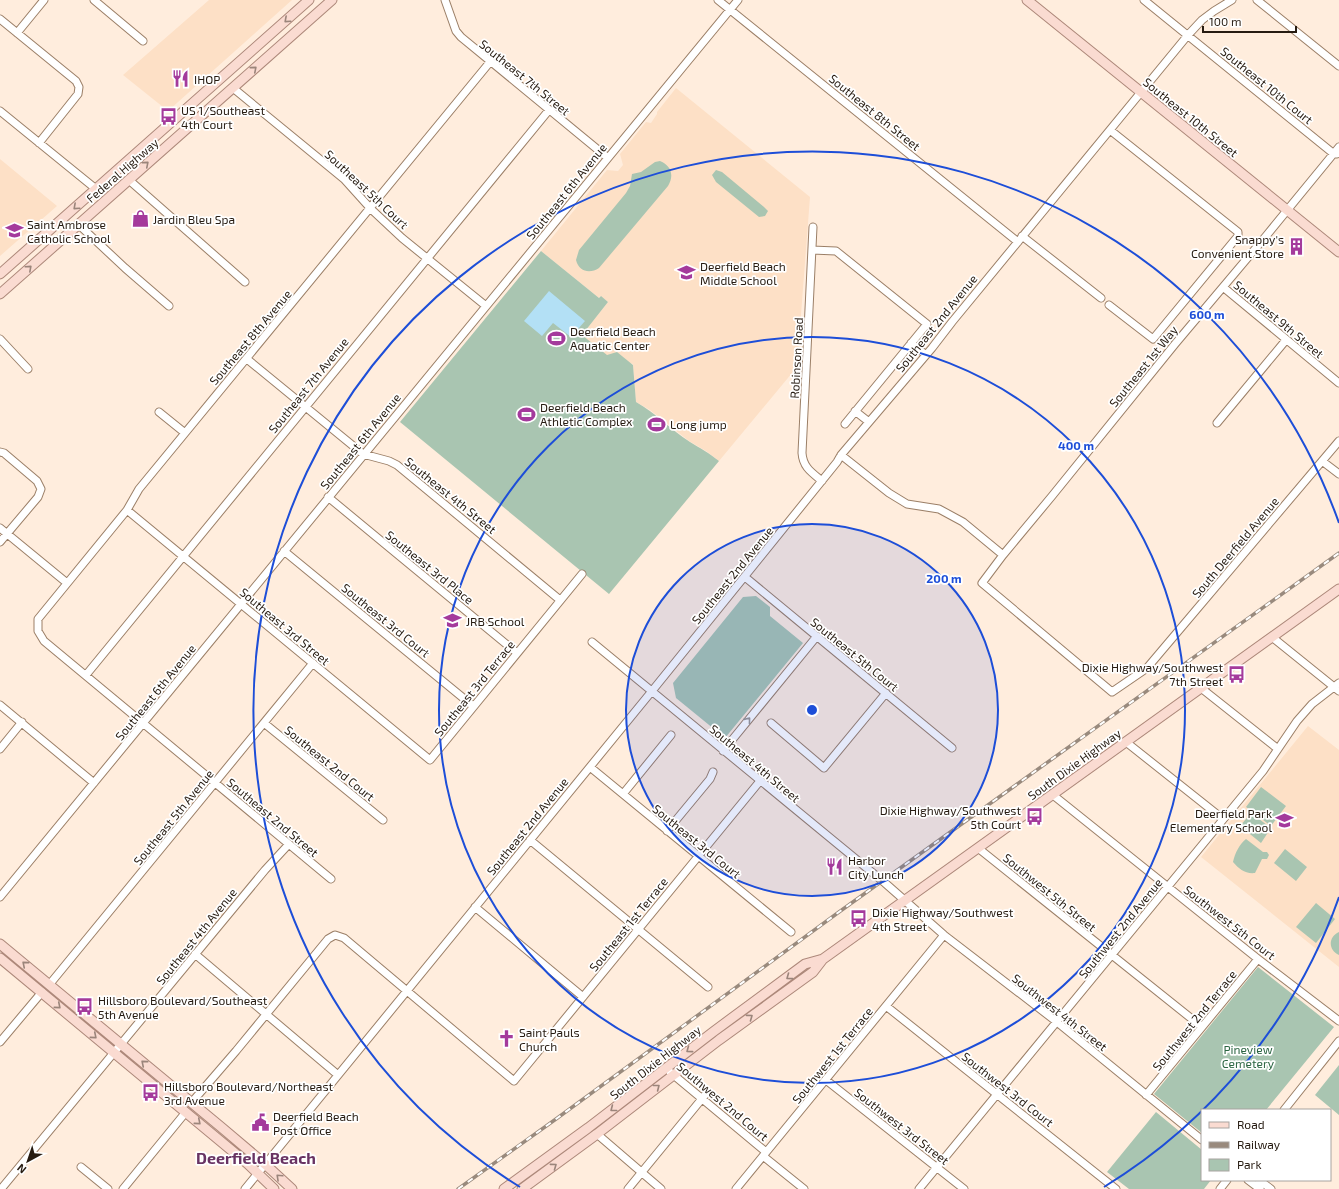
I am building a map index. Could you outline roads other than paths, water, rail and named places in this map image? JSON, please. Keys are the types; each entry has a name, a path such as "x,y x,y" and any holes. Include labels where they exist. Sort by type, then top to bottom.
{"main road":[{"name":"Federal Highway","path":"0,274 309,0"},
{"name":"Federal Highway","path":"0,294 332,0"},
{"name":"Southeast 10th Street","path":"1027,0 1339,252"},
{"path":"233,88 232,82 234,76 243,58"},
{"path":"204,114 212,98 212,86"},
{"path":"109,197 109,186 115,172"},
{"path":"86,218 96,189"},
{"name":"South Dixie Highway","path":"522,1189 813,972 823,959 1339,589"},
{"path":"0,944 192,1102 292,1189"},
{"path":"0,958 186,1112 274,1189"},
{"name":"South Dixie Highway","path":"511,1187 666,1068 806,964 823,959"}],"street":[{"path":"17,33 44,0"},
{"path":"94,0 143,41"},
{"name":"Southeast 7th Street","path":"445,0 456,31 469,45 608,158"},
{"name":"Southeast 8th Street","path":"718,0 1020,239 1101,298"},
{"name":"Southeast 6th Avenue","path":"0,897 738,0"},
{"name":"Southeast 10th Court","path":"1144,0 1336,154"},
{"name":"Southeast 2nd Avenue","path":"245,1189 745,577 837,462 840,455 870,422 926,355 1188,35 1202,20 1232,0"},
{"path":"1257,0 1339,66"},
{"path":"0,19 76,81 79,87 78,94 39,143"},
{"name":"Southeast 8th Avenue","path":"38,631 38,619 127,510 139,489 371,209 490,62"},
{"name":"Southeast 5th Court","path":"233,88 344,179 371,209 427,259 486,306"},
{"name":"Southeast 7th Avenue","path":"86,675 548,110"},
{"path":"0,111 96,189"},
{"path":"1109,304 1153,339 1238,236 1238,232 1110,130"},
{"name":"Southeast 1st Way","path":"982,583 1003,555 1175,344 1336,154 1339,147"},
{"path":"129,180 245,282"},
{"path":"78,224 125,268 169,306"},
{"name":"Robinson Road","path":"813,227 802,461 812,473 822,481"},
{"path":"812,250 836,251 927,324 845,424"},
{"name":"Southeast 9th Street","path":"1223,287 1339,383"},
{"path":"0,339 28,369"},
{"path":"1217,423 1286,340"},
{"path":"911,343 926,355"},
{"name":"Southeast 4th Street","path":"247,359 363,454 389,461 397,465 560,600"},
{"path":"855,411 870,422"},
{"path":"159,412 185,433"},
{"name":"South Deerfield Avenue","path":"982,583 1112,692 1147,668 1339,441"},
{"path":"0,452 4,453 37,481 41,489 38,498 0,542"},
{"path":"840,455 889,493 907,504 939,509 963,522 1003,555"},
{"path":"1322,461 1339,474"},
{"name":"Southeast 3rd Place","path":"328,497 517,653"},
{"name":"Southeast 3rd Street","path":"127,510 430,760"},
{"path":"0,528 67,583"},
{"name":"Southeast 3rd Court","path":"284,551 473,706"},
{"name":"Southeast 3rd Terrace","path":"430,760 582,574"},
{"name":"Southeast 5th Court","path":"745,577 952,748"},
{"name":"Southeast 2nd Street","path":"38,631 44,641 331,879"},
{"path":"724,751 817,636"},
{"path":"1272,637 1337,687"},
{"name":"Southeast 4th Street","path":"592,642 905,901"},
{"name":"Southeast 5th Avenue","path":"49,985 313,663"},
{"name":"Southwest 2nd Avenue","path":"919,1189 1224,819 1263,770 1297,721 1312,704 1337,687"},
{"path":"1201,688 1278,749"},
{"path":"771,723 824,768 886,693"},
{"path":"0,705 94,783"},
{"path":"0,749 22,722"},
{"name":"Southeast 2nd Court","path":"264,723 383,820"},
{"path":"623,794 672,735"},
{"path":"1126,742 1224,819"},
{"name":"Southeast 3rd Court","path":"590,767 791,932"},
{"path":"667,831 710,779 713,772"},
{"name":"Southeast 1st Terrace","path":"407,991 514,1081 760,781"},
{"name":"Southwest 5th Court","path":"1053,794 1258,959 1339,1022"},
{"path":"530,840 708,988"},
{"name":"Southeast 4th Avenue","path":"1,1189 265,870 289,844"},
{"name":"Southwest 5th Street","path":"978,848 1202,1027"},
{"name":"Southwest 4th Street","path":"905,901 944,935 1057,1022 1201,1139"},
{"path":"475,907 583,997"},
{"path":"192,1102 267,1014 328,939 335,935 344,938 407,991"},
{"name":"Southwest 1st Terrace","path":"736,1189 944,935"},
{"path":"195,954 338,1075"},
{"name":"Southwest 2nd Terrace","path":"1146,1095 1258,959"},
{"path":"0,1042 42,992"},
{"name":"Southwest 3rd Court","path":"886,1006 1116,1189"},
{"path":"1285,1109 1339,1041"},
{"name":"Southwest 2nd Court","path":"666,1068 704,1098 804,1189"},
{"name":"Southwest 3rd Street","path":"826,1080 964,1189"},
{"path":"628,1189 704,1098"},
{"path":"123,1189 186,1112"},
{"path":"597,1134 661,1189"},
{"path":"81,1167 108,1189"},
{"path":"1220,1189 1226,1181"},
{"path":"1249,1181 1260,1189"},
{"path":"1260,1181 1271,1189"}],"water":[{"path":"549,291 585,321 571,337 553,323 542,336 524,321"}],"railway":[{"path":"458,1189 839,912 1339,553"}],"place":[{"name":"IHOP","path":"181,79"},
{"name":"US 1/Southeast 4th Court","path":"168,117"},
{"name":"Jardin Bleu Spa","path":"140,219"},
{"name":"Saint Ambrose Catholic School","path":"14,231"},
{"name":"Snappy's Convenient Store","path":"1297,246"},
{"name":"Deerfield Beach Middle School","path":"687,273"},
{"name":"Deerfield Beach Aquatic Center","path":"557,338"},
{"name":"Deerfield Beach Athletic Complex","path":"527,414"},
{"name":"Long jump","path":"657,424"},
{"name":"JRB School","path":"453,621"},
{"name":"Dixie Highway/Southwest 7th Street","path":"1236,674"},
{"name":"Dixie Highway/Southwest 5th Court","path":"1034,817"},
{"name":"Deerfield Park Elementary School","path":"1285,820"},
{"name":"Harbor City Lunch","path":"835,867"},
{"name":"Dixie Highway/Southwest 4th Street","path":"859,919"},
{"name":"Hillsboro Boulevard/Southeast 5th Avenue","path":"85,1007"},
{"name":"Saint Pauls Church","path":"506,1039"},
{"name":"Hillsboro Boulevard/Northeast 3rd Avenue","path":"151,1093"},
{"name":"Deerfield Beach Post Office","path":"260,1123"}],"district":[{"name":"Deerfield Beach","path":"256,1157"}],"park label":[{"name":"Pineview Cemetery","path":"1248,1056"}]}
